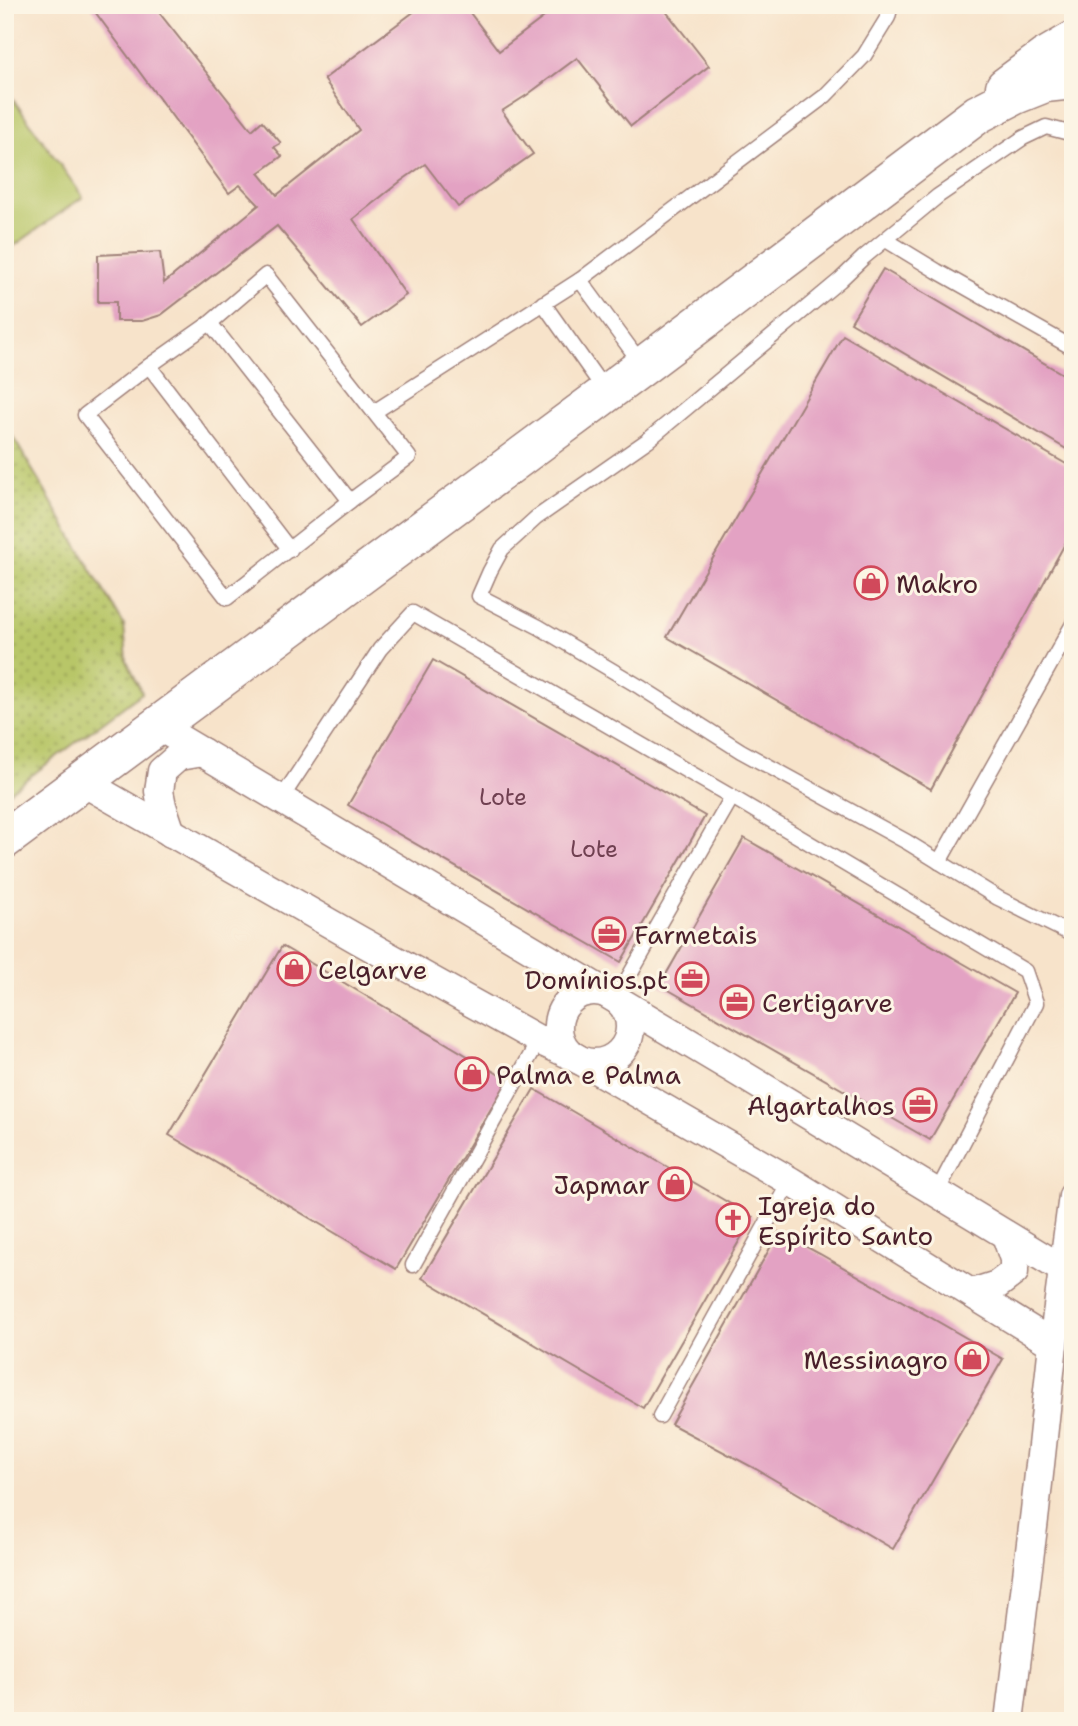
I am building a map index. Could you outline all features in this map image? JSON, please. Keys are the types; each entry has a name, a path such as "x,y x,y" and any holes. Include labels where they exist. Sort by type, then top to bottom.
{"street":[{"path":"978,114 997,93 1044,58 1073,41"},
{"path":"5,839 978,114 1045,83 1073,80"},
{"path":"158,726 1064,1270"},
{"path":"171,833 159,791 162,771 179,756 202,752"},
{"path":"83,782 359,940 539,1040 573,1056 584,1062 606,1061 617,1055 625,1046 630,1027 628,1015 616,999 593,991 580,994 568,1002 561,1013 558,1028 567,1051 573,1056 790,1181 1053,1344"},
{"path":"1009,1721 1073,1196"},
{"path":"972,1293 997,1285 1014,1272 1014,1259 1006,1235"}],"lane":[{"path":"374,412 580,280 825,96 864,56 888,17 891,5"},
{"path":"1073,134 1046,127 999,153 938,197 648,440 536,519 502,549 479,596 539,627 741,751 907,842 998,898 1073,935"},
{"path":"886,240 1073,348"},
{"path":"266,275 374,412 409,457 226,598 85,415 210,323 266,275"},
{"path":"580,280 643,366"},
{"path":"543,303 607,393"},
{"path":"210,323 350,501"},
{"path":"149,366 290,550"},
{"path":"281,799 380,649 413,613 732,797 1025,971 1036,1003 937,1192"},
{"path":"939,862 1073,624"},
{"path":"616,999 732,797"},
{"path":"413,1265 539,1040"},
{"path":"660,1416 790,1181"}],"green space":[{"path":"5,88 83,197 8,250 5,246"},
{"path":"13,437 124,625 127,661 142,693 8,793 5,792 5,442"}],"building":[{"path":"90,5 153,5 252,130 262,121 281,143 274,147 282,156 259,173 277,195 359,130 324,79 423,5 464,5 499,51 560,5 661,5 709,66 631,126 577,58 502,111 533,154 458,207 425,164 401,181 353,219 406,295 362,327 277,226 161,315 142,321 116,321 116,302 98,302 98,255 160,252 164,283 259,205 240,185 229,193"},
{"path":"883,269 1073,380 1073,453 851,322"},
{"name":"Makro","path":"843,335 1073,468 1073,529 931,789 667,637"},
{"path":"433,660 705,816 621,962 348,805"},
{"path":"744,838 1015,993 930,1140 660,985"},
{"path":"282,946 508,1080 396,1269 169,1135"},
{"path":"534,1089 753,1217 643,1408 422,1278"},
{"path":"779,1232 1003,1359 893,1549 756,1469 671,1424"}],"place":[{"name":"Makro","path":"871,583"},
{"name":"Farmetais","path":"609,934"},
{"name":"Celgarve","path":"294,969"},
{"name":"Domínios.pt","path":"692,979"},
{"name":"Certigarve","path":"737,1002"},
{"name":"Palma e Palma","path":"472,1074"},
{"name":"Algartalhos","path":"920,1105"},
{"name":"Japmar","path":"675,1184"},
{"name":"Igreja do Espírito Santo","path":"733,1220"},
{"name":"Messinagro","path":"972,1359"}]}
